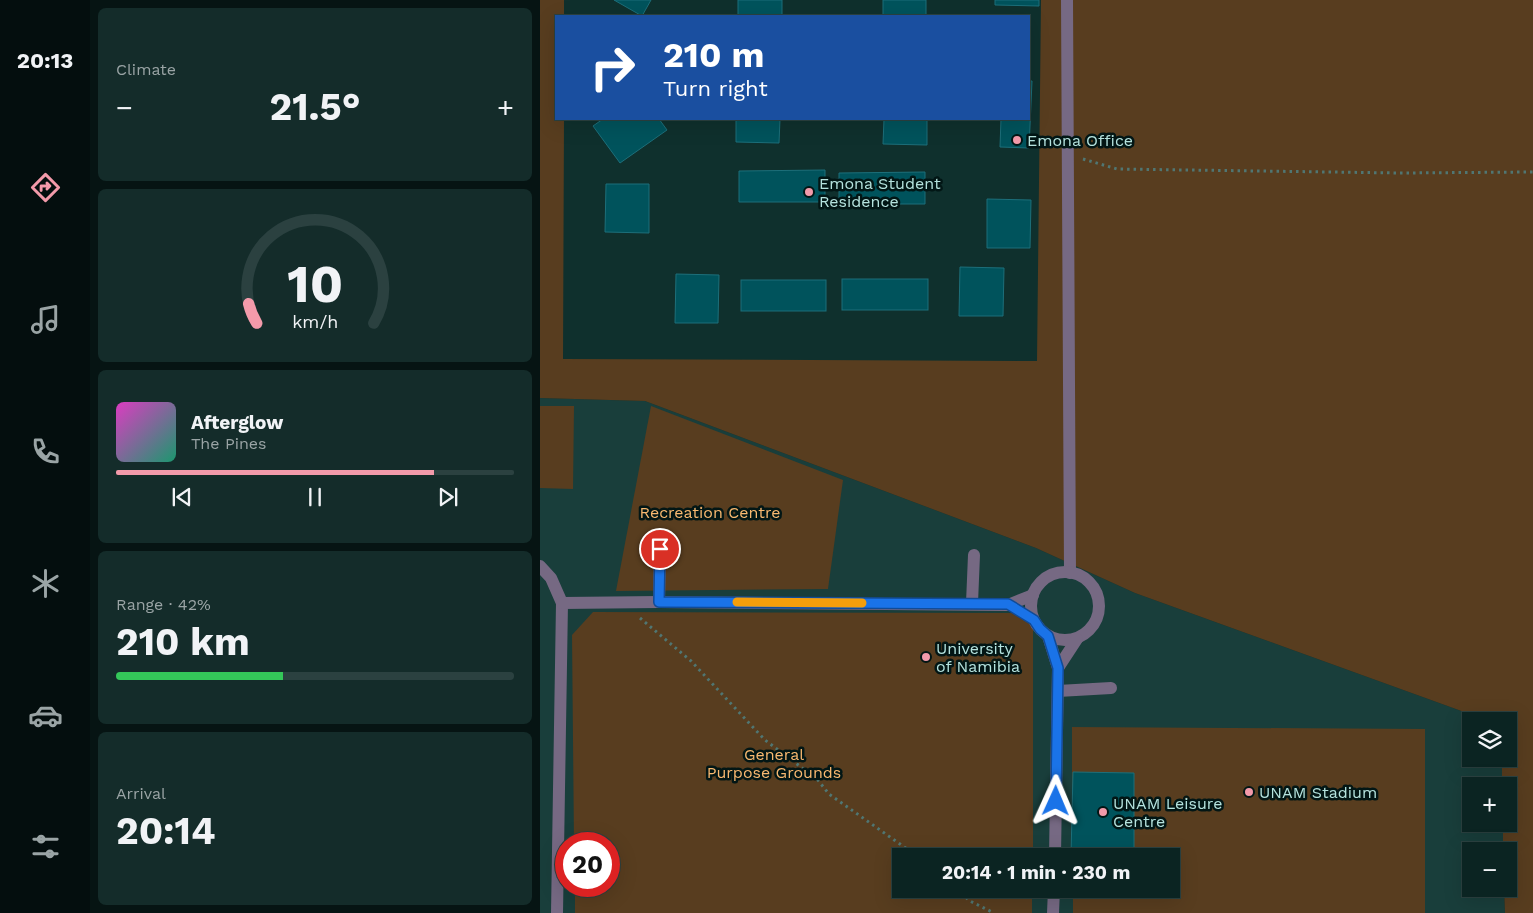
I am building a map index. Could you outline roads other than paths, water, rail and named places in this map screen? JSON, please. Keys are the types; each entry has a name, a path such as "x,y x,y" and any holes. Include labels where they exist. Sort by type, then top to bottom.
{"lane":[{"path":"1068,0 1070,573"},
{"path":"659,602 660,549"},
{"path":"972,603 974,554"},
{"path":"540,566 551,578 562,603 557,913"},
{"path":"1070,573 1088,581 1095,589 1099,598 1100,608 1093,627 1086,634 1077,639 1057,640 1048,636 1034,620 1031,607 1033,595 1036,588 1048,577 1055,574 1070,573"},
{"path":"562,603 1008,604 1033,595"},
{"path":"1008,604 1034,620"},
{"path":"1048,636 1058,668 1055,848"},
{"path":"1058,668 1077,639"},
{"path":"1058,691 1111,688"},
{"path":"1053,913 1054,898"}],"place":[{"name":"Emona Office","path":"1017,140"},
{"name":"Emona Student Residence","path":"809,192"},
{"name":"University of Namibia","path":"926,657"},
{"name":"UNAM Stadium","path":"1249,792"},
{"name":"UNAM Leisure Centre","path":"1103,812"}],"park label":[{"name":"Recreation Centre","path":"710,512"},
{"name":"General Purpose Grounds","path":"774,763"}]}
